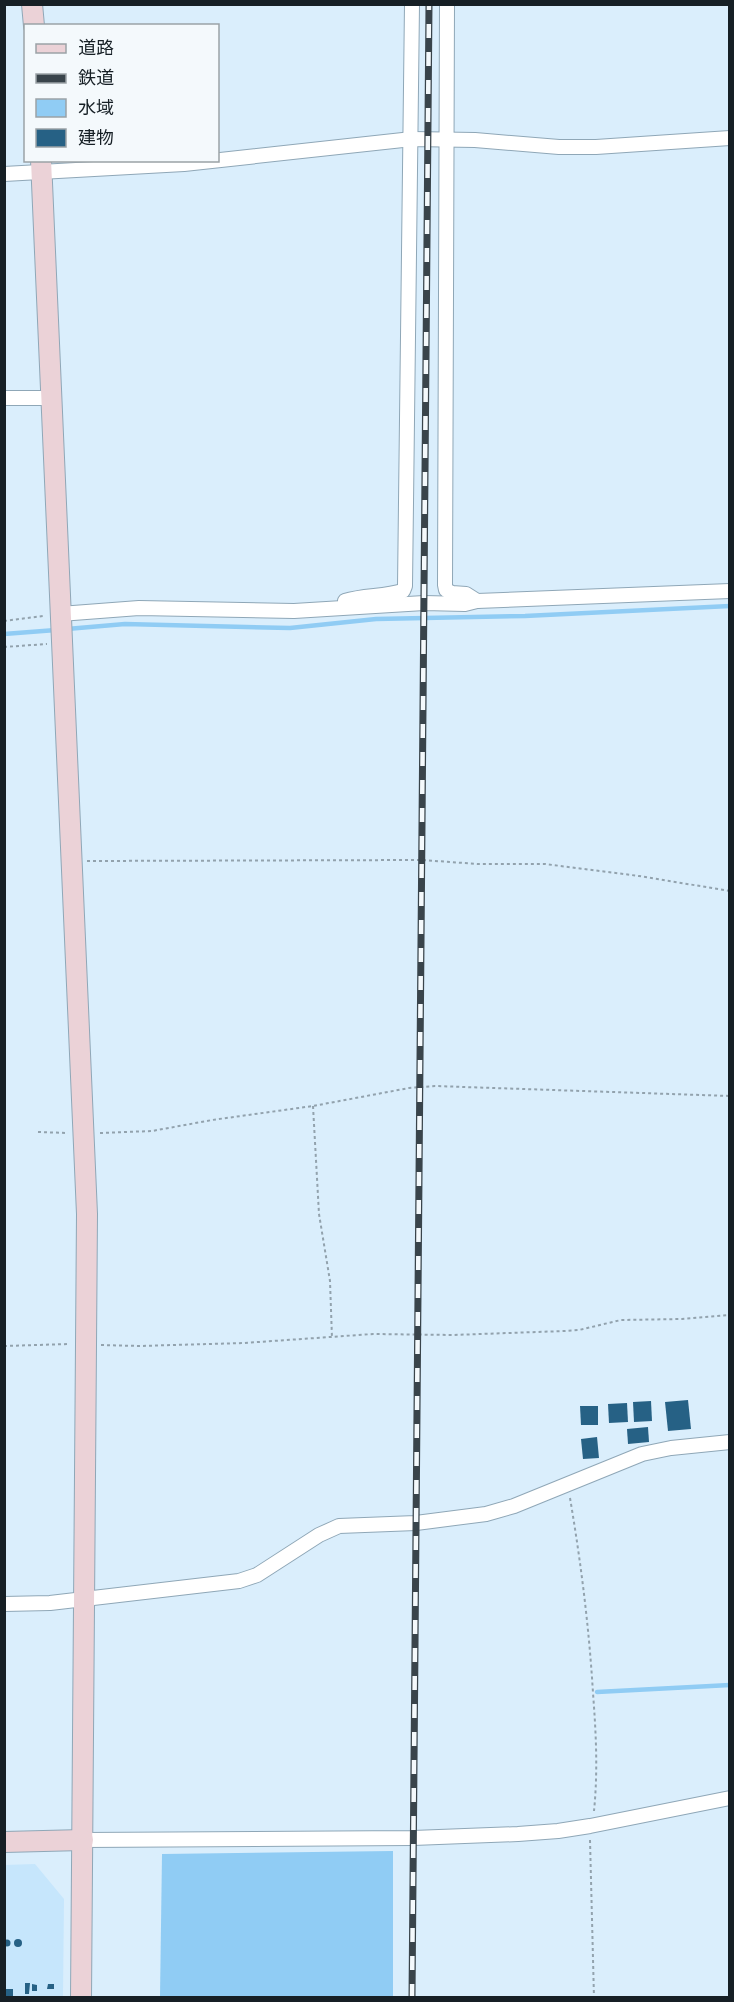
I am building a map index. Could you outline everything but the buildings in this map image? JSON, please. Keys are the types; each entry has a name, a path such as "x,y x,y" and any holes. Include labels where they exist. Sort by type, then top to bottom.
{"street":[{"path":"32,4 34,24"},
{"path":"323,609 356,598 396,593 403,591 405,586 412,4"},
{"path":"447,4 445,585 446,590 466,594 477,601"},
{"path":"219,160 412,139 446,139 559,147 729,138"},
{"path":"4,174 41,166 202,162"},
{"path":"41,166 88,1225 81,1998"},
{"path":"4,398 51,398"},
{"path":"61,615 139,608 294,611 424,603 465,604 477,601 729,591"},
{"path":"4,1604 85,1599 239,1581 257,1575 319,1535 339,1526 416,1523 486,1514 514,1506 642,1454 670,1448 729,1442"},
{"path":"4,1842 413,1838 558,1832 729,1798"}],"path":[{"path":"4,621 61,615"},
{"path":"4,647 62,641"},
{"path":"72,862 422,860 478,864 544,864 639,876 729,891"},
{"path":"39,1132 85,1134 152,1131 313,1106 409,1088 435,1086 729,1096"},
{"path":"313,1106 319,1214 330,1281 332,1338"},
{"path":"4,1346 214,1344 373,1334 453,1335 564,1331 621,1320 682,1319 729,1315"},
{"path":"567,1483 583,1578 597,1740 597,1784 594,1816 590,1826 594,1998"}],"shaded area":[{"path":"35,1864 64,1899 63,1997 5,1997 4,1865"}],"water":[{"path":"393,1851 393,1997 160,1997 162,1854"}],"waterway":[{"path":"67,629 125,624 290,628 376,619 525,616 730,606"},
{"path":"4,634 56,630"},
{"path":"597,1692 730,1685"}],"railway":[{"path":"412,1998 429,4"}]}
